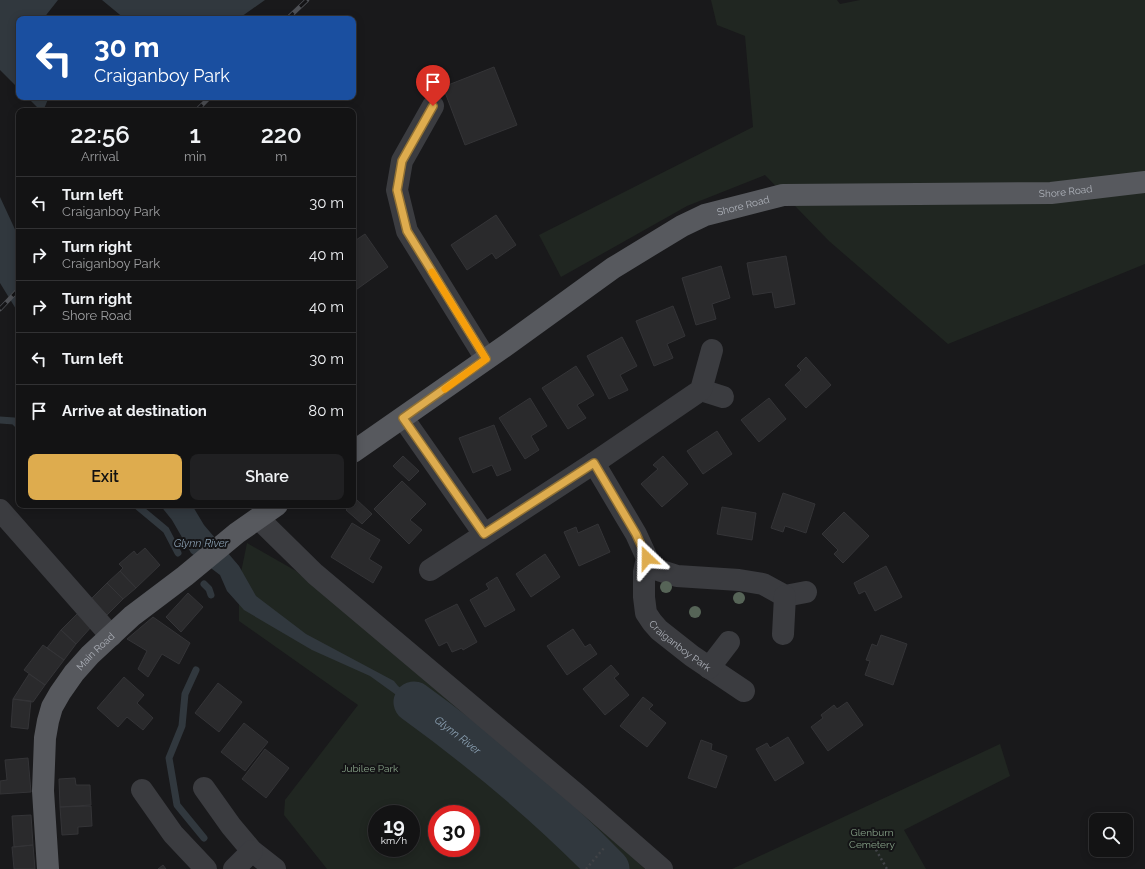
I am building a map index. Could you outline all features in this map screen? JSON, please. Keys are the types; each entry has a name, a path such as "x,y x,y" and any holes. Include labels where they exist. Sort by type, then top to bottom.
{"main road":[{"name":"Shore Road","path":"403,418 613,268 682,226 705,214 783,195 1052,193 1145,182"},
{"path":"356,450 403,418"},
{"name":"Main Road","path":"48,869 43,791 45,738 52,707 60,693 74,673 90,655 132,616 185,576 267,510"}],"street":[{"path":"433,106 402,161 397,190 407,231 486,359"},
{"path":"430,570 594,463 701,390 712,350"},
{"path":"701,390 723,397"},
{"path":"403,418 484,534"},
{"path":"594,463 636,534 647,558 655,569 677,576 739,580 763,584 785,596 806,592"},
{"path":"0,510 111,636"},
{"path":"267,510 315,574 662,869"},
{"name":"Craiganboy Park","path":"647,558 644,572 644,597 646,613 659,630 692,656 744,691"},
{"path":"783,634 785,596"},
{"path":"709,668 729,642"},
{"path":"204,788 231,826 252,851 275,869"},
{"path":"142,790 173,834 206,869"},
{"path":"234,869 252,851"}],"path":[{"path":"586,869 618,831"},
{"path":"871,841 887,869"}],"green space":[{"path":"711,0 837,0 840,4 860,0 1145,0 1145,264 948,344 829,241 765,175 687,206 561,277 539,235 753,127 745,36 717,25"},
{"name":"Jubilee Park","path":"247,543 296,571 591,818 645,869 327,869 284,815 285,800 358,705 239,621 239,582"},
{"name":"Glenburn Cemetery","path":"1000,744 1010,776 904,830 926,869 732,869"}],"water":[{"path":"0,0 58,0 45,16 16,16 16,86 0,70"},
{"path":"102,0 265,0 242,16 121,16"},
{"path":"30,100 48,100 44,108 38,108"},
{"path":"0,197 16,232 16,309 0,283"},
{"name":"Glynn River","path":"162,508 194,508 204,525 239,566 256,596 306,634 394,681 398,686 460,736 424,715 370,676 312,650 244,610 227,591 220,575 191,553 172,520"}],"building":[{"path":"494,67 517,125 465,145 443,87"},
{"path":"496,215 516,245 496,259 492,253 467,270 451,245"},
{"path":"365,234 388,267 356,290 356,240"},
{"path":"786,256 795,304 775,308 772,292 753,295 747,263"},
{"path":"721,266 730,298 712,304 716,319 696,325 682,278"},
{"path":"673,306 685,336 667,344 673,358 654,366 636,321"},
{"path":"622,337 637,366 620,375 628,390 609,399 587,356"},
{"path":"806,357 831,385 806,408 785,385 801,370 797,366"},
{"path":"576,366 594,395 577,405 586,418 568,429 542,388"},
{"path":"530,398 547,426 531,436 539,450 525,459 499,418"},
{"path":"769,398 786,419 759,442 741,420"},
{"path":"494,425 511,470 497,476 492,465 473,473 459,438"},
{"path":"717,431 732,454 703,474 687,451"},
{"path":"403,456 419,471 409,481 393,466"},
{"path":"663,456 688,484 662,507 641,484 658,469 653,465"},
{"path":"402,481 426,504 410,520 422,530 409,544 374,509"},
{"path":"783,493 815,504 806,533 785,526 783,532 771,528"},
{"path":"356,499 372,514 362,524 346,510 348,508 356,508"},
{"path":"722,507 756,513 752,540 717,534"},
{"path":"844,512 869,536 843,563 834,554 838,550 822,534"},
{"path":"352,523 380,540 369,559 382,567 373,583 331,557"},
{"path":"598,524 610,552 579,566 564,532 576,527 578,533"},
{"path":"145,548 160,565 136,588 120,571 123,568 119,564 134,551 137,555"},
{"path":"545,554 560,577 531,597 516,574"},
{"path":"886,566 902,597 875,611 865,591 859,594 854,583"},
{"path":"120,571 136,588 123,599 107,583"},
{"path":"497,577 515,610 485,627 470,600 489,589 486,584"},
{"path":"107,583 123,599 107,615 91,599"},
{"path":"188,593 203,607 181,632 166,617"},
{"path":"457,604 477,642 463,650 462,648 452,652 447,642 439,646 425,620"},
{"path":"79,612 92,626 76,644 61,630"},
{"path":"153,617 190,643 179,664 162,654 148,677 138,669 147,651 127,639"},
{"path":"573,629 585,647 590,644 597,654 567,675 547,646"},
{"path":"61,630 76,644 64,660 47,648"},
{"path":"881,635 907,644 893,685 865,675 870,661 866,660 872,644 877,646"},
{"path":"43,645 64,660 45,685 24,670"},
{"path":"611,665 619,674 614,678 629,695 605,715 583,689"},
{"path":"29,674 45,685 33,702 13,699"},
{"path":"124,677 144,695 137,703 153,718 143,730 127,717 118,727 97,708"},
{"path":"218,683 242,702 219,732 195,713"},
{"path":"643,697 653,705 649,709 666,723 647,747 620,726"},
{"path":"13,699 31,701 28,729 11,727"},
{"path":"847,702 863,725 828,751 811,727 823,718 821,715 834,705 837,709"},
{"path":"244,723 268,742 245,771 221,752"},
{"path":"788,737 804,763 775,781 756,749 767,743 770,748"},
{"path":"701,740 712,744 711,750 727,756 716,788 688,778"},
{"path":"265,749 289,768 266,798 242,779"},
{"path":"28,758 31,792 0,794 0,781 7,780 5,760"},
{"path":"75,778 76,785 90,785 91,805 60,807 59,779"},
{"path":"91,806 92,826 78,827 78,834 62,835 60,807"},
{"path":"31,815 33,845 14,847 12,816"},
{"path":"33,845 35,869 14,869 12,847"},
{"path":"163,865 166,869 158,869"}],"waterway":[{"path":"0,420 14,421 16,423"},
{"path":"140,508 166,530 178,553"},
{"path":"204,584 209,589 211,595"},
{"path":"196,670 185,694 182,726 169,758 177,805 204,838"},
{"name":"Glynn River","path":"414,702 465,740 515,781 563,824 609,869"}],"railway":[{"path":"290,16 307,0"},
{"path":"199,108 207,100"},
{"path":"0,309 16,292"}],"slow traffic":[{"path":"432,272 486,359 445,389"}],"route":[{"path":"433,106 402,161 397,190 407,231 486,359 403,418 484,534 594,463 636,534 647,558"}]}
